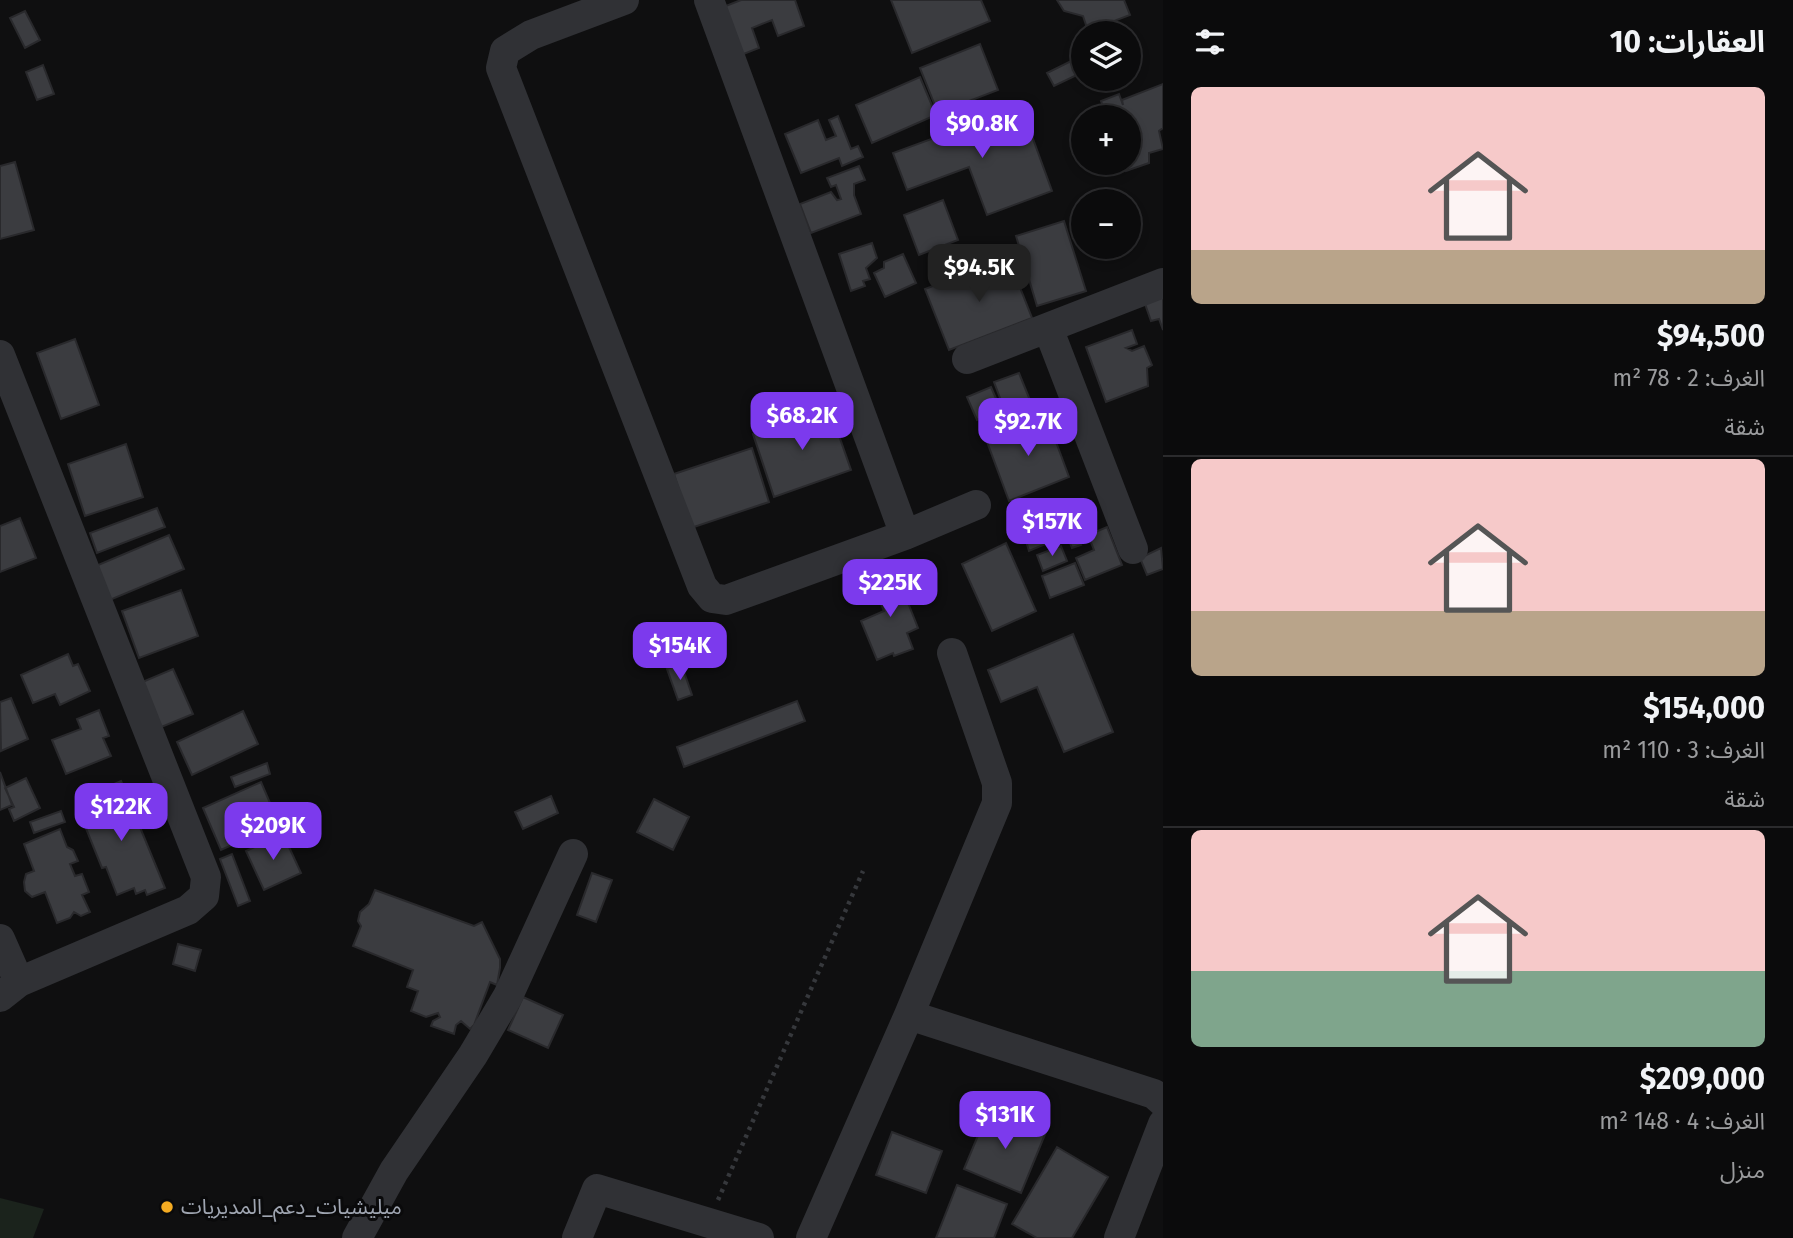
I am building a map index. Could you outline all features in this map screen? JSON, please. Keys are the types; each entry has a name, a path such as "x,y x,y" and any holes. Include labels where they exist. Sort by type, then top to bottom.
{"street":[{"path":"624,0 531,35 505,51 501,68 702,586 712,598 726,600 905,535 976,506"},
{"path":"709,0 905,535"},
{"path":"967,359 1163,284"},
{"path":"1048,327 1133,549"},
{"path":"0,355 206,877 204,896 188,910 10,990 0,939"},
{"path":"810,1238 909,1015 997,803 997,783 952,653"},
{"path":"358,1238 394,1171 508,996 573,853"},
{"path":"909,1015 1154,1094 1163,1102"},
{"path":"1119,1238 1163,1124"},
{"path":"577,1238 597,1189 759,1238"}],"path":[{"path":"707,1224 863,871"}],"shaded area":[{"path":"0,1198 44,1209 33,1238 0,1238"}],"building":[{"path":"741,0 795,0 804,26 778,36 772,20 752,28 759,48 736,57 718,9"},
{"path":"891,0 981,0 990,21 912,53"},
{"path":"1057,0 1124,0 1130,15 1114,21 1085,21 1083,16 1064,11"},
{"path":"25,11 40,40 25,48 10,18"},
{"path":"980,44 998,90 938,113 920,68"},
{"path":"1071,61 1071,78 1054,86 1047,73"},
{"path":"43,65 54,94 37,100 26,72"},
{"path":"920,77 936,115 872,143 856,105"},
{"path":"1163,84 1163,128 1159,131 1163,149 1149,153 1149,163 1141,166 1141,105 1123,105 1122,100"},
{"path":"1119,94 1123,105 1102,105 1101,101"},
{"path":"1021,106 1052,191 987,215 969,167 907,190 893,153"},
{"path":"838,116 851,149 858,146 863,157 842,166 839,158 801,173 785,134 818,120 826,140 836,136 829,120"},
{"path":"15,162 34,230 0,239 0,166"},
{"path":"859,166 865,180 854,184 854,195 861,214 811,233 800,204 831,192 837,200 841,199 836,185 831,187 827,178"},
{"path":"943,200 958,240 919,255 904,215"},
{"path":"1064,221 1071,243 1071,259 1076,259 1086,291 1037,306 1016,236"},
{"path":"872,243 877,258 866,268 870,279 863,281 865,286 851,291 839,254"},
{"path":"903,254 916,283 885,297 874,273 884,268 884,262"},
{"path":"1008,257 1032,318 949,350 925,289"},
{"path":"1163,294 1163,330 1159,319 1151,321 1144,301"},
{"path":"1132,330 1137,344 1126,348 1132,351 1144,346 1152,365 1147,368 1148,386 1106,402 1086,347"},
{"path":"75,339 99,405 61,419 37,353"},
{"path":"1019,373 1036,415 998,430 993,419 1006,414 994,382"},
{"path":"991,387 1001,410 977,420 967,397"},
{"path":"829,407 851,470 774,497 753,434"},
{"path":"1046,415 1069,477 1009,501 986,439"},
{"path":"126,444 143,497 85,516 68,464"},
{"path":"752,448 769,502 691,528 674,474"},
{"path":"157,508 165,527 97,553 90,533"},
{"path":"20,518 36,558 0,572 0,526"},
{"path":"1079,523 1084,534 1077,537 1081,545 1072,548 1068,538 1063,540 1058,527"},
{"path":"1107,527 1122,565 1085,580 1076,558 1094,550 1088,535"},
{"path":"1056,529 1060,538 1029,551 1026,541"},
{"path":"169,535 184,569 105,602 91,568"},
{"path":"1006,543 1036,611 992,631 962,564"},
{"path":"1061,546 1067,561 1043,571 1037,555"},
{"path":"1161,548 1163,569 1147,575 1140,558"},
{"path":"1075,563 1084,585 1050,598 1042,576"},
{"path":"895,570 918,628 907,633 913,649 877,660 861,621 884,611 871,580"},
{"path":"181,590 198,636 139,658 122,611"},
{"path":"1073,634 1113,732 1064,752 1037,687 1001,702 988,670"},
{"path":"68,654 73,666 78,664 90,691 60,705 55,694 33,703 21,675"},
{"path":"681,663 692,695 678,700 667,669"},
{"path":"173,669 193,714 159,728 140,683"},
{"path":"11,698 28,739 1,751 0,702"},
{"path":"797,701 805,721 684,767 677,747"},
{"path":"99,710 109,736 103,738 111,756 66,774 52,740 81,729 77,719"},
{"path":"243,711 258,744 192,775 177,742"},
{"path":"267,763 270,774 235,787 231,777"},
{"path":"0,772 12,805 0,810"},
{"path":"26,778 40,808 14,821 9,809 14,807 5,788"},
{"path":"121,781 165,888 147,895 145,890 136,894 134,888 117,895 106,867 102,868 85,826 89,824 82,805 85,802 92,808 99,799 100,790"},
{"path":"261,782 279,824 221,850 203,808"},
{"path":"551,796 558,813 523,829 515,812"},
{"path":"654,799 689,817 673,850 637,832"},
{"path":"61,811 65,822 34,833 30,822"},
{"path":"60,829 67,847 73,850 78,861 70,864 75,876 82,874 89,892 82,895 90,912 81,916 74,912 70,918 57,923 45,892 32,897 25,891 26,874 34,871 24,844"},
{"path":"283,834 301,873 264,890 246,851"},
{"path":"232,854 250,901 238,906 220,859"},
{"path":"592,873 612,880 596,922 577,915"},
{"path":"375,890 474,926 482,922 500,959 500,968 497,985 490,982 474,1025 470,1029 461,1021 456,1025 454,1034 431,1026 433,1021 440,1017 438,1013 426,1017 411,1011 418,991 407,987 413,970 353,946 361,926 358,921 360,912 369,904"},
{"path":"178,944 201,950 195,971 173,964"},
{"path":"523,997 563,1015 548,1048 508,1030"},
{"path":"989,1109 1046,1132 1021,1193 964,1169"},
{"path":"892,1132 942,1151 926,1193 876,1175"},
{"path":"1057,1147 1108,1177 1072,1238 1037,1238 1012,1224"},
{"path":"957,1185 1007,1204 994,1238 936,1238"}],"place":[{"name":"ميليشيات_دعم_المديريات","path":"167,1207"}]}
